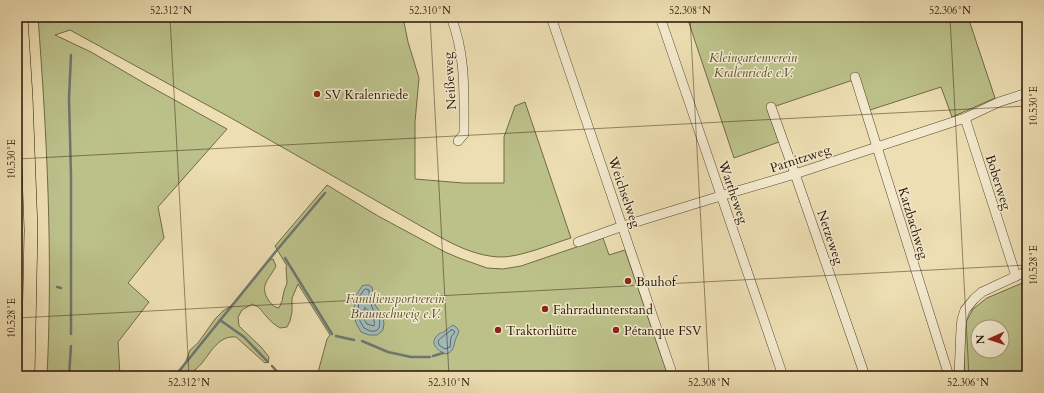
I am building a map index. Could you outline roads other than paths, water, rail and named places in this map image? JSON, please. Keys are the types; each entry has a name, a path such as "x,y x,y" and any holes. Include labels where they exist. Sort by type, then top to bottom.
{"highway":[{"path":"21,17 26,97 31,230 28,376"}],"street":[{"name":"Neißeweg","path":"451,17 461,49 465,82 464,134 458,141"},
{"name":"Weichselweg","path":"551,17 673,376"},
{"name":"Wartheweg","path":"660,17 782,376"},
{"name":"Katzbachweg","path":"855,77 949,376"},
{"name":"Parnitzweg","path":"578,242 622,226 795,174 965,118 999,102 1027,93"},
{"name":"Netzeweg","path":"771,108 865,376"},
{"name":"Boberweg","path":"965,118 1016,276"},
{"path":"959,376 961,328 965,310 982,292 1027,271"}],"water":[{"path":"365,285 372,287 375,305 382,315 384,323 383,330 377,335 369,335 361,332 356,323 354,313 355,297 362,286"},
{"path":"453,325 459,331 453,349 446,354 435,346 434,340 439,334"}],"waterway":[{"path":"71,55 69,98 71,176 71,334"},
{"path":"175,376 325,193"},
{"path":"285,258 332,334"},
{"path":"57,287 61,288"},
{"path":"220,320 244,337 268,362"},
{"path":"336,336 354,340"},
{"path":"362,341 388,352 411,357 430,357"},
{"path":"69,376 71,346"},
{"path":"433,356 443,353"},
{"path":"272,366 281,376"}],"place":[{"name":"SV Kralenriede","path":"317,94"},
{"name":"Bauhof","path":"628,281"},
{"name":"Fahrradunterstand","path":"545,309"},
{"name":"Traktorhütte","path":"498,330"},
{"name":"Pétanque FSV","path":"616,330"}],"park label":[{"name":"Kleingartenverein Kralenriede e.V.","path":"753,64"},
{"name":"Familiensportverein Braunschweig e.V.","path":"395,306"}]}
